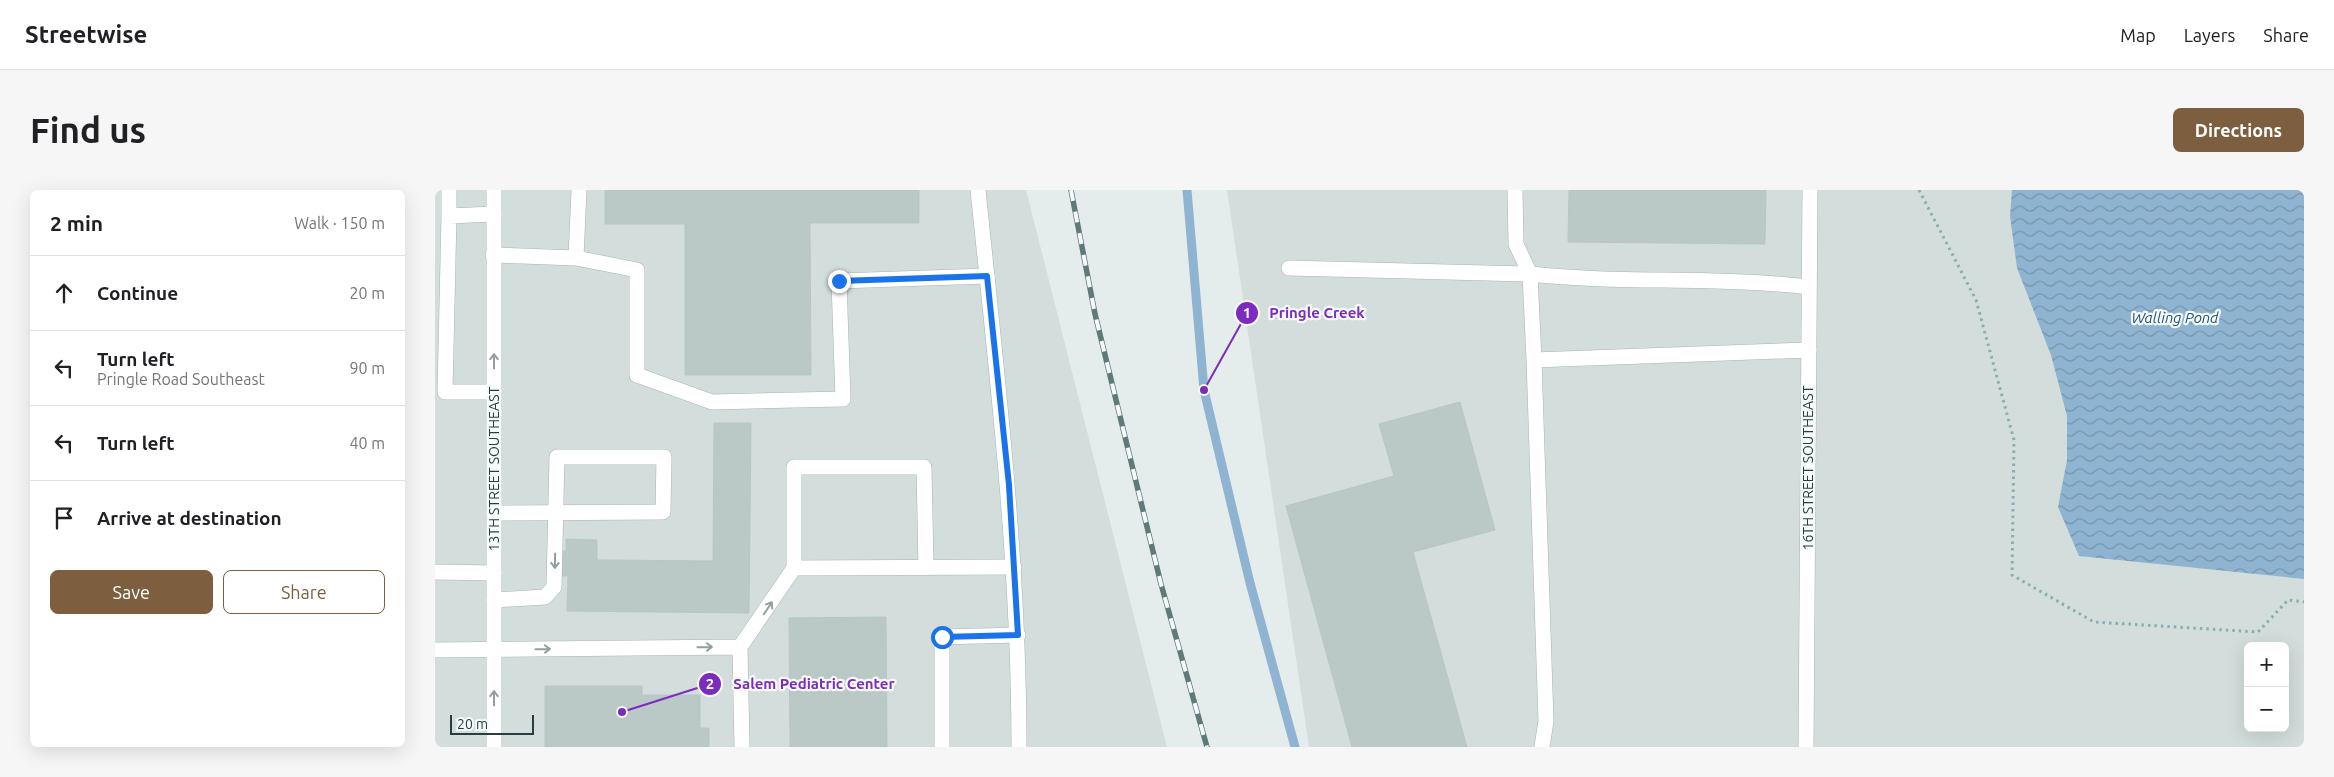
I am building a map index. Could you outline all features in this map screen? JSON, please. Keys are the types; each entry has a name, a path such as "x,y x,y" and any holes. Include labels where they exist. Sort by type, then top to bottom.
{"street":[{"path":"449,190 441,379 445,392 494,392"},
{"name":"13TH STREET SOUTHEAST","path":"493,190 493,747"},
{"path":"577,258 579,190"},
{"path":"978,190 1009,485 1018,635 1019,747"},
{"path":"1515,190 1516,244 1530,274 1546,721 1542,747"},
{"name":"16TH STREET SOUTHEAST","path":"1806,747 1810,190"},
{"path":"449,216 494,214"},
{"path":"493,255 577,258 637,270 637,375 712,402 843,399 839,281 987,276"},
{"path":"1289,268 1530,274 1567,278 1765,282 1809,287"},
{"path":"1534,360 1809,350"},
{"path":"494,513 556,513 663,512 664,457 557,457 556,513 554,587 545,597 494,600"},
{"path":"742,747 740,647 795,568 794,467 924,467 926,568"},
{"path":"795,568 1014,566"},
{"path":"435,572 494,573"},
{"path":"942,747 942,637 1018,635"},
{"path":"435,650 740,647"}],"path":[{"path":"1919,190 1977,300 2014,440 2012,575 2094,622 2258,632 2288,600 2304,602"}],"shaded area":[{"path":"435,190 1026,190 1167,747 435,747"},
{"path":"1227,190 2304,190 2304,747 1309,747"}],"water":[{"name":"Walling Pond","path":"2012,190 2304,190 2304,579 2079,556 2058,507 2067,460 2067,416 2051,355 2017,268 2010,216"}],"building":[{"path":"605,190 919,190 919,223 810,223 811,375 685,375 685,224 605,224"},
{"path":"1569,190 1766,190 1765,244 1568,242"},
{"path":"1460,402 1495,530 1413,552 1467,747 1352,747 1286,506 1394,476 1379,424"},
{"path":"714,423 751,423 749,613 567,611 568,576 562,576 562,551 566,551 566,539 597,540 597,560 713,561"},
{"path":"886,617 887,747 790,747 789,618"},
{"path":"545,686 642,686 642,695 700,695 700,728 709,728 709,747 545,747"}],"waterway":[{"path":"1187,190 1204,390 1250,583 1295,747"}],"railway":[{"path":"1071,190 1095,314 1161,584 1207,747"}],"place":[{"name":"Pringle Creek","path":"1204,390"},
{"name":"Salem Pediatric Center","path":"622,712"}],"route":[{"path":"839,281 987,276 1009,485 1018,635 942,637"}]}
